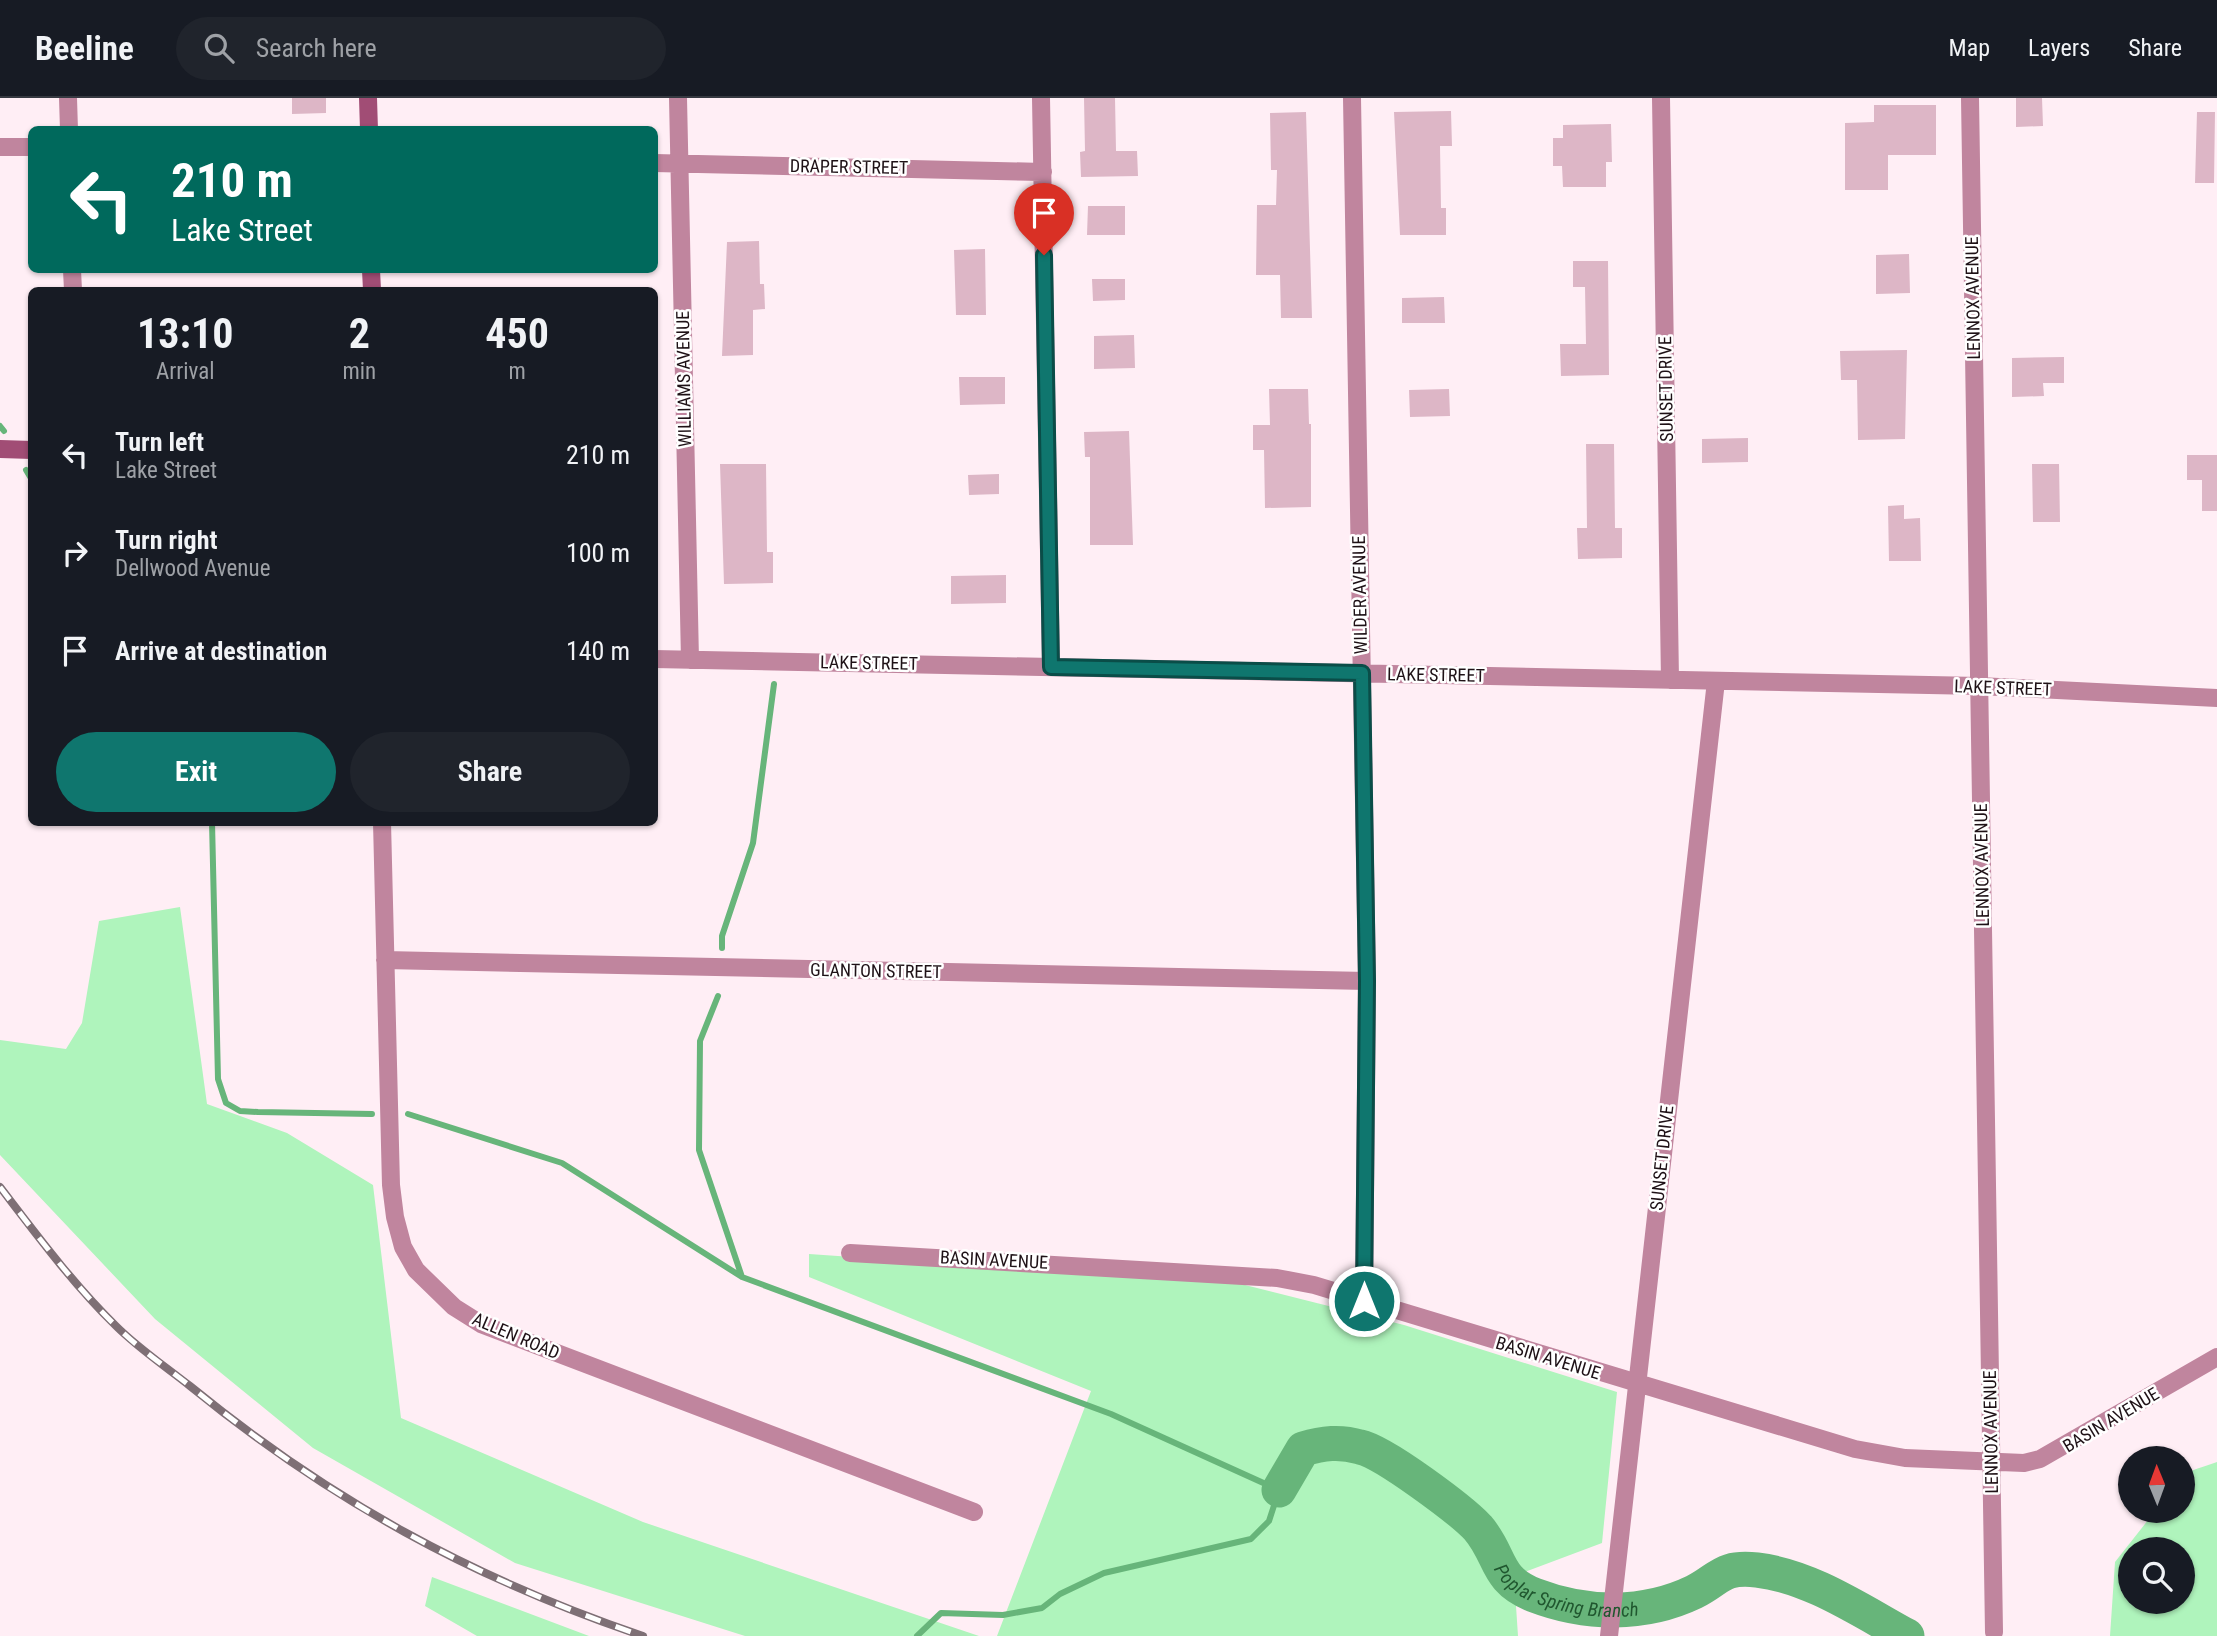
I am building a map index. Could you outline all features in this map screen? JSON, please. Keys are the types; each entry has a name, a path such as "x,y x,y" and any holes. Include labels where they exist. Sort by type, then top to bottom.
{"street":[{"path":"68,98 69,126"},
{"path":"368,98 369,126"},
{"name":"WILLIAMS AVENUE","path":"678,98 690,660"},
{"path":"1041,98 1051,667"},
{"name":"WILDER AVENUE","path":"1352,98 1367,981 1364,1301"},
{"name":"SUNSET DRIVE","path":"1661,98 1670,680"},
{"name":"LENNOX AVENUE","path":"1970,98 1994,1632"},
{"path":"0,147 28,147"},
{"name":"DRAPER STREET","path":"658,163 1043,172"},
{"path":"0,449 28,450"},
{"name":"LAKE STREET","path":"658,659 1979,687 2217,698"},
{"name":"SUNSET DRIVE","path":"1610,1633 1716,681"},
{"name":"ALLEN ROAD","path":"382,826 391,1185 395,1217 403,1247 416,1270 454,1307 481,1324 974,1512"},
{"name":"GLANTON STREET","path":"385,960 1367,981"},
{"name":"BASIN AVENUE","path":"850,1252 1240,1274 1314,1286 1855,1449 1905,1458 2024,1463 2057,1452 2217,1357"}],"green space":[{"path":"180,907 207,1104 287,1133 373,1185 401,1418 643,1522 979,1636 745,1636 515,1563 313,1448 155,1319 0,1155 0,1040 66,1049 82,1023 99,921"},
{"path":"809,1254 1241,1284 1404,1325 1617,1392 1602,1543 1514,1576 1518,1636 997,1636 1091,1391 809,1277"},
{"path":"2217,1462 2217,1636 2110,1636 2115,1562 2118,1558 2118,1614 2195,1614 2195,1537 2135,1537 2146,1523 2195,1523 2195,1470"},
{"path":"432,1577 589,1636 477,1636 425,1606"}],"building":[{"path":"292,98 326,98 326,113 292,114"},
{"path":"1084,98 1115,98 1116,151 1137,151 1138,176 1081,177 1080,152 1085,151"},
{"path":"2016,98 2042,98 2043,126 2016,127"},
{"path":"1874,105 1936,105 1936,155 1888,155 1888,190 1845,190 1845,123 1874,122"},
{"path":"1451,111 1452,146 1440,146 1441,208 1446,208 1446,235 1400,235 1394,112"},
{"path":"1306,112 1312,318 1281,318 1280,275 1256,275 1257,205 1276,205 1277,170 1271,170 1270,113"},
{"path":"2197,112 2215,112 2214,183 2195,183"},
{"path":"1611,124 1612,162 1606,162 1606,187 1563,187 1562,166 1553,166 1553,138 1563,138 1563,125"},
{"path":"1088,206 1125,206 1125,235 1087,235"},
{"path":"759,241 760,284 764,284 765,309 753,310 753,355 722,356 727,242"},
{"path":"985,249 986,315 956,315 954,250"},
{"path":"1909,254 1910,293 1876,294 1876,255"},
{"path":"1573,261 1608,261 1609,375 1561,376 1560,344 1586,344 1585,287 1573,287"},
{"path":"1092,279 1125,279 1125,300 1093,301"},
{"path":"1444,297 1445,323 1402,323 1402,298"},
{"path":"1134,335 1135,368 1094,369 1094,336"},
{"path":"1907,350 1905,439 1858,440 1857,380 1841,380 1840,351"},
{"path":"2064,357 2064,383 2043,383 2044,396 2012,397 2012,358"},
{"path":"959,377 1005,377 1005,404 960,405"},
{"path":"1269,389 1308,389 1311,424 1311,507 1265,508 1264,450 1253,450 1253,425 1270,425"},
{"path":"1449,389 1450,416 1410,417 1409,390"},
{"path":"1129,431 1133,545 1090,545 1090,457 1085,457 1084,432"},
{"path":"1748,438 1748,462 1702,463 1702,439"},
{"path":"1586,444 1614,444 1615,528 1622,528 1622,558 1578,559 1577,528 1587,528"},
{"path":"2187,455 2217,455 2217,511 2202,511 2202,480 2187,480"},
{"path":"720,464 766,464 767,552 773,552 773,583 724,584"},
{"path":"2032,464 2059,464 2060,522 2033,522"},
{"path":"999,474 999,494 969,495 968,475"},
{"path":"1904,505 1904,519 1920,518 1921,561 1889,561 1888,506"},
{"path":"1006,575 1006,603 951,604 951,576"}],"waterway":[{"path":"0,426 4,431"},
{"path":"722,948 722,936 753,843 774,684"},
{"path":"212,826 218,1079 226,1103 240,1111 372,1114"},
{"path":"718,996 700,1041 699,1150 742,1277"},
{"path":"408,1114 562,1163 742,1277 1111,1414 1279,1490 1269,1521 1251,1539 1104,1573 1060,1594 1042,1608 1003,1615 941,1613 917,1636"},
{"name":"Poplar Spring Branch","path":"1279,1490 1303,1449 1318,1445 1353,1445 1386,1459 1456,1508 1486,1538 1500,1566 1512,1582 1521,1589 1554,1602 1594,1609 1635,1609 1675,1600 1728,1572 1757,1570 1796,1579 1816,1587 1907,1636"}],"railway":[{"path":"0,1187 70,1276 125,1334 296,1465 350,1500 462,1562 520,1589 643,1636"}],"route":[{"path":"1044,255 1051,667 1362,673 1367,981 1364,1301"}]}
